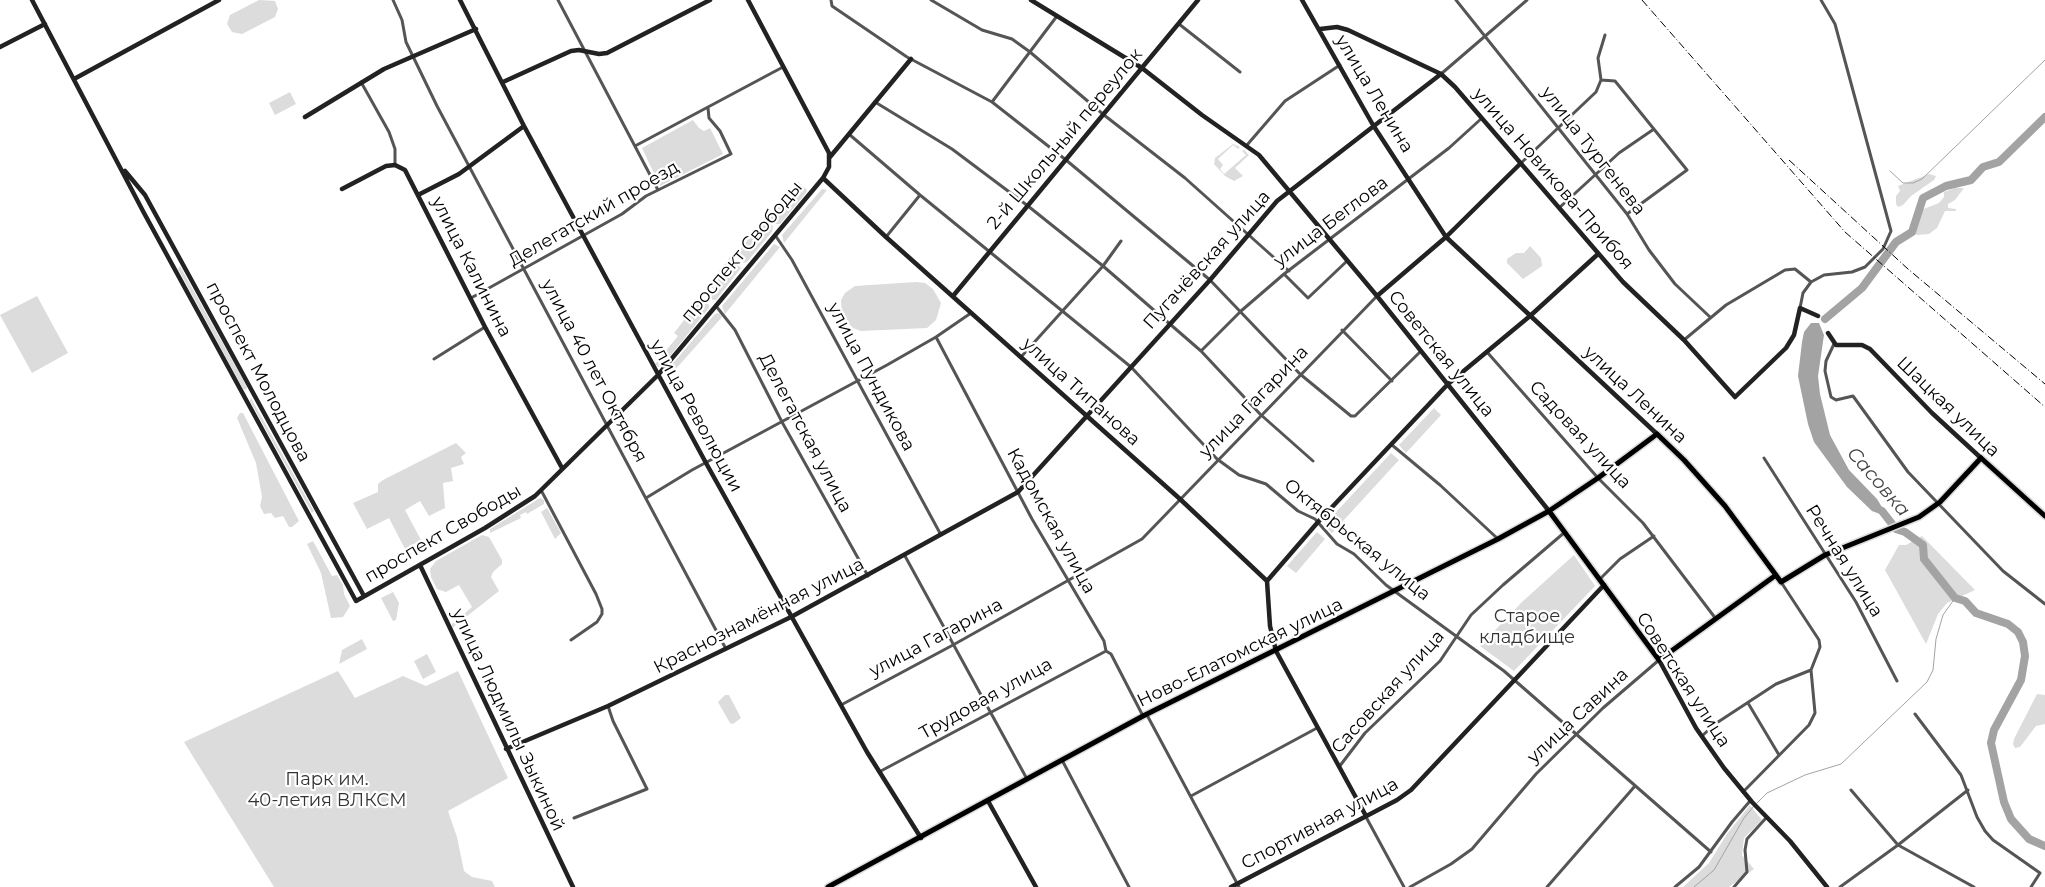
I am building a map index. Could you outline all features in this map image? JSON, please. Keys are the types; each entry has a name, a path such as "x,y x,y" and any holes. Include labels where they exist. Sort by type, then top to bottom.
{"main road":[{"name":"Ново-Елатомская улица","path":"828,887 1145,715 1276,651 1550,511 1657,434"},
{"name":"улица Ленина","path":"1657,434 1684,460 1725,506 1781,582"},
{"path":"1781,582 1825,555 1910,521 1940,502 1981,458"},
{"name":"Шацкая улица","path":"1981,458 2045,516"},
{"name":"Советская улица","path":"1550,511 1659,660"},
{"name":"улица Савина","path":"1659,660 1776,575"}],"street":[{"name":"проспект Молодцова","path":"32,0 356,601"},
{"path":"74,78 219,0"},
{"name":"улица 40 лет Октября","path":"393,0 402,20 406,42 412,56 458,143 468,167 726,649"},
{"name":"улица Революции","path":"460,0 524,126 706,463 879,772 921,838"},
{"path":"558,0 658,190"},
{"path":"503,82 571,51 608,53 710,0"},
{"path":"748,0 830,157 829,167 823,178"},
{"path":"831,0 832,6 911,59 992,102 1066,160 1210,280 1300,374 1353,417 1421,351"},
{"path":"931,0 982,30 1012,39 1030,52 1104,115 1185,178 1289,271"},
{"name":"2-й Школьный переулок","path":"953,296 1198,0"},
{"name":"улица Ленина","path":"1302,0 1373,125 1446,236 1657,434"},
{"name":"улица Тургенева","path":"1456,0 1596,173 1675,284 1710,317"},
{"path":"1441,74 1527,0"},
{"path":"1818,316 1800,308 1803,293 1811,282 1830,274 1852,272 1865,267 1883,249 1891,231 1835,24 1821,0"},
{"name":"Советская улица","path":"1035,1 1142,68 1202,115 1259,155 1377,296 1550,511"},
{"path":"992,102 1057,16"},
{"path":"0,48 45,24"},
{"path":"1179,24 1240,72"},
{"name":"улица Новикова-Прибоя","path":"1320,29 1337,28 1348,30 1441,74 1482,118 1558,209 1623,282 1684,340 1735,397 1786,348 1794,335 1800,308"},
{"path":"304,117 360,82 412,56 476,29"},
{"path":"1605,35 1598,58 1601,80 1615,82 1687,170 1627,214"},
{"path":"830,157 911,59"},
{"path":"1247,146 1285,101 1340,65"},
{"path":"635,146 708,108 714,102 783,67"},
{"name":"Пугачёвская улица","path":"1018,492 1289,190 1441,74"},
{"name":"улица Гагарина","path":"841,705 1070,581 1136,543 1342,330 1377,296 1446,236 1560,128 1596,92 1601,80"},
{"path":"342,189 386,166 395,165 395,149 389,132 360,82"},
{"path":"875,102 952,149 1103,266 1170,323 1260,414 1313,461"},
{"name":"Делегатский проезд","path":"471,298 622,214 658,190 731,154 720,131 709,118 708,108"},
{"name":"улица Беглова","path":"1200,352 1241,311 1284,274 1410,179 1482,118"},
{"path":"418,195 452,178 524,126"},
{"path":"1558,209 1619,153 1654,129"},
{"name":"Октябрьская улица","path":"850,135 920,195 1131,367 1217,459 1239,475 1266,484 1298,511 1312,517 1337,544 1358,557 1395,591 1513,680 1712,852"},
{"name":"проспект Молодцова","path":"120,165 145,195 364,596"},
{"name":"улица Калинина","path":"395,165 405,170 485,327 562,468"},
{"name":"проспект Свободы","path":"356,601 516,510 541,490 658,375 823,178"},
{"name":"улица Типанова","path":"823,178 886,237 1180,499 1267,581"},
{"path":"886,237 920,195"},
{"name":"улица Пундикова","path":"775,234 792,260 941,535"},
{"path":"1021,358 1103,266 1121,242"},
{"path":"1404,887 1276,651 1270,626 1267,581 1318,522 1448,384 1530,316 1598,254"},
{"path":"1284,274 1308,298 1348,261"},
{"path":"1684,340 1726,305 1786,270 1795,269 1811,282"},
{"name":"Делегатская улица","path":"715,306 735,330 782,422 868,576"},
{"path":"646,498 706,463 887,365 936,337 972,313"},
{"path":"434,359 485,327"},
{"path":"1342,330 1392,381"},
{"path":"1828,334 1834,344 1826,361 1825,372 1831,397 1836,400 1854,396 1908,472 1940,502 2003,572 2045,604"},
{"name":"Кадомская улица","path":"936,337 1018,492 1104,641 1106,651 1111,654 1191,796 1238,885"},
{"name":"Шацкая улица","path":"1834,344 1842,346 1862,345 1870,349 1932,413 1981,458"},
{"name":"Садовая улица","path":"1487,352 1598,478 1654,536 1716,618"},
{"path":"1392,445 1440,485 1498,539"},
{"name":"Речная улица","path":"1764,458 1856,602 1897,681"},
{"path":"541,490 596,594 602,609 602,614 597,622 571,640"},
{"name":"Краснознамённая улица","path":"506,749 608,706 791,617 1018,492"},
{"name":"Сасовская улица","path":"1339,767 1365,733 1440,661 1471,616 1503,585 1565,531"},
{"path":"1600,579 1620,559 1654,536"},
{"path":"904,556 1026,779"},
{"name":"улица Людмилы Зыкиной","path":"420,565 573,887"},
{"name":"улица Ленина","path":"1743,792 1809,724 1815,713 1812,670 1820,647 1819,640 1781,582"},
{"name":"Спортивная улица","path":"1231,887 1397,800 1423,779 1513,680 1604,585"},
{"name":"Трудовая улица","path":"879,772 991,713 1057,675 1106,651"},
{"name":"Советская улица","path":"1659,660 1701,736 1743,792 1766,818"},
{"name":"улица Савина","path":"1410,887 1472,849 1526,785 1603,708 1659,660"},
{"path":"1701,736 1715,724 1776,684 1812,670"},
{"path":"1748,703 1779,755"},
{"path":"574,818 647,789 613,721 608,706"},
{"path":"1915,714 1961,775 1977,817 1993,840 2040,873 2031,887"},
{"name":"Сасовская улица","path":"1191,796 1317,728"},
{"path":"1062,760 1129,887"},
{"path":"1546,887 1635,786"},
{"path":"1851,790 1898,845 1974,887"},
{"path":"1840,887 1898,845 1968,790"},
{"path":"988,801 1036,887"},
{"path":"1675,887 1699,867 1712,852 1732,822 1751,802"},
{"path":"1734,887 1747,872 1745,850 1747,839 1766,818 1790,841 1827,887"}],"green space":[{"path":"259,0 275,1 278,9 275,17 242,34 232,32 227,24 230,15"},
{"path":"290,92 296,104 275,115 269,103"},
{"path":"693,120 704,131 710,128 723,154 660,186 642,148"},
{"path":"1233,144 1240,147 1238,149 1233,145 1218,159 1223,165 1220,169 1224,174 1246,155 1242,151 1244,150 1249,155 1235,168 1243,176 1234,181 1225,176 1214,164 1215,158"},
{"path":"1929,174 1936,176 1934,180 1898,207 1896,196 1900,191 1898,186"},
{"path":"798,182 807,190 806,193 780,224 776,224 769,218"},
{"path":"1955,188 1964,188 1955,200 1948,204 1948,208 1956,209 1956,211 1945,211 1937,228 1929,234 1917,235 1911,233 1911,229 1921,210 1939,203 1944,197 1944,192"},
{"path":"822,189 827,190 784,243 782,235"},
{"path":"764,220 773,226 772,232 747,262 743,263 745,258 738,252"},
{"path":"774,244 780,247 725,314 722,306"},
{"path":"1530,246 1541,258 1542,266 1523,279 1507,263 1507,259 1516,253 1524,253"},
{"path":"730,257 741,268 716,300 713,300 709,298 715,290 709,285"},
{"path":"180,266 247,387 246,390 243,389 178,269"},
{"path":"925,283 933,289 941,303 936,320 927,328 861,331 853,328 842,316 841,300 845,293 855,286"},
{"path":"37,296 68,353 32,373 0,315"},
{"path":"701,298 709,305 709,308 662,366 658,367 655,364 678,336 674,333"},
{"path":"719,313 722,317 666,380 669,368 715,314"},
{"path":"251,398 314,511 312,513 250,401"},
{"path":"1434,408 1441,415 1406,453 1399,445"},
{"path":"240,413 243,413 299,521 292,527 289,527 283,516 275,518 271,513 264,514 260,506 262,497 256,463 237,418"},
{"path":"456,443 466,453 461,457 464,464 451,468 453,481 443,483 445,508 429,516 420,501 405,510 421,540 405,549 389,518 367,529 353,503 378,492 378,484 383,480"},
{"path":"1391,453 1399,460 1332,533 1324,525"},
{"path":"540,498 544,500 544,504 527,514 526,512 520,515 521,518 490,533 490,529"},
{"path":"547,508 561,533 555,539 541,512"},
{"path":"1317,532 1325,539 1296,573 1287,566"},
{"path":"482,535 489,537 502,560 502,564 493,572 491,577 499,591 452,628 452,624 472,607 459,585 446,592 437,589 431,577 430,569 436,561"},
{"path":"1922,536 1975,590 1947,603 1938,614 1926,644 1885,570 1899,545 1906,545"},
{"path":"313,541 332,576 337,575 343,585 344,594 350,606 343,617 331,618 321,573 307,544"},
{"name":"Старое кладбище","path":"1574,555 1595,586 1514,671 1480,646 1522,602"},
{"path":"393,592 399,603 396,620 393,621 381,598"},
{"path":"362,639 367,649 339,664 342,650"},
{"path":"427,654 436,672 423,679 414,661"},
{"name":"Парк им. 40-летия ВЛКСМ","path":"338,671 355,698 403,676 426,686 458,671 508,778 448,811 457,837 464,871 472,877 492,881 495,887 274,887 184,742"},
{"path":"2037,694 2045,695 2045,724 2036,726 2020,747 2015,748 2013,744 2014,739"},
{"path":"725,695 729,695 741,718 733,724 730,723 718,702"},
{"path":"1750,805 1762,820 1744,838 1742,855 1754,869 1729,887 1683,887 1709,863 1727,834"}],"shaded area":[{"path":"1811,323 1819,323 1824,335 1818,376 1820,394 1830,435 1849,470 1877,499 1888,517 1872,511 1847,487 1814,442 1808,424 1798,376 1804,332"}],"waterway":[{"path":"1890,171 1903,183 1913,183 1922,179 2045,60"},
{"name":"Сасовка","path":"1825,319 1862,288 1896,242 1912,232 1923,198 1946,186 1971,180 1983,167 1999,162 2045,117"},
{"name":"Сасовка","path":"1882,511 1896,529 1905,532 1923,545 1924,559 1955,598 1965,601 1976,613 2008,624 2018,632 2023,642 2025,656 2021,680 1994,730 1991,743 2004,802 2011,819 2029,839 2045,846"},
{"path":"1757,803 1767,793 1805,775 1841,764 1927,682 1933,670 1936,639 1943,615 1955,598"},
{"path":"1694,887 1714,870 1744,818 1754,806"}],"railway":[{"path":"1642,0 1845,232 2045,407"},
{"path":"1789,160 1908,269 2045,384"}]}
